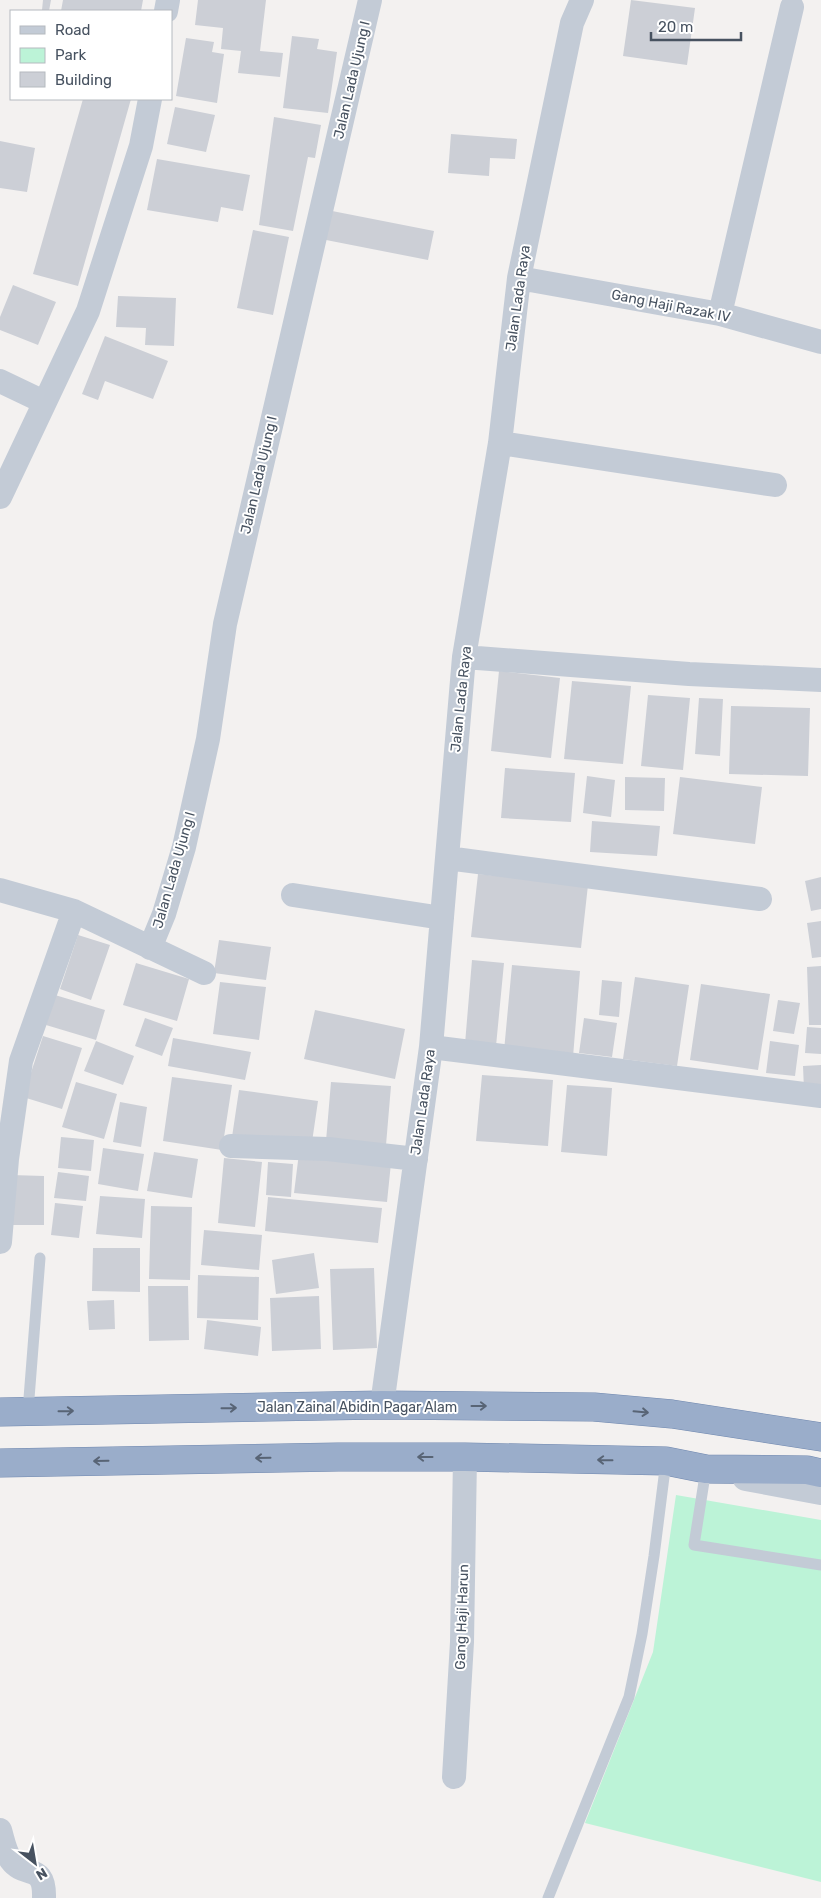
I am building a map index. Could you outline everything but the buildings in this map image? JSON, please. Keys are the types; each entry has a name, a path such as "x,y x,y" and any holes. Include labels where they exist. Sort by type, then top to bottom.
{"highway":[{"name":"Jalan Zainal Abidin Pagar Alam","path":"0,1412 382,1406 594,1408 672,1414 821,1437"},
{"name":"Jalan Zainal Abidin Pagar Alam","path":"714,1420 821,1456"},
{"path":"0,1464 328,1457 465,1457 666,1461 706,1469 807,1470 821,1473"}],"street":[{"name":"Jalan Lada Ujung I","path":"150,948 164,914 184,847 208,739 225,624 370,0"},
{"name":"Jalan Lada Raya","path":"382,1406 431,1046 464,657 480,550 500,443 519,278 572,23 582,0"},
{"path":"720,314 792,7"},
{"path":"0,497 88,311 141,146 150,100"},
{"name":"Gang Haji Razak IV","path":"519,278 720,314 821,342"},
{"path":"0,381 44,402"},
{"path":"500,443 775,485"},
{"path":"464,657 689,674 821,680"},
{"path":"447,858 760,899"},
{"path":"0,890 74,911 204,973"},
{"path":"292,895 442,918"},
{"path":"0,1242 7,1159 22,1060 74,911"},
{"path":"431,1046 821,1096"},
{"path":"231,1146 328,1148 416,1159"},
{"name":"Gang Haji Harun","path":"454,1777 462,1642 465,1457"},
{"path":"706,1469 821,1491"},
{"path":"0,1830 10,1859 20,1868 36,1873 42,1880 44,1898"}],"lane":[{"path":"28,1411 40,1258"},
{"path":"548,1898 629,1697 642,1634 666,1461"},
{"path":"706,1469 694,1545 821,1565"}],"green space":[{"path":"676,1495 821,1520 821,1882 585,1823 653,1652"}]}
